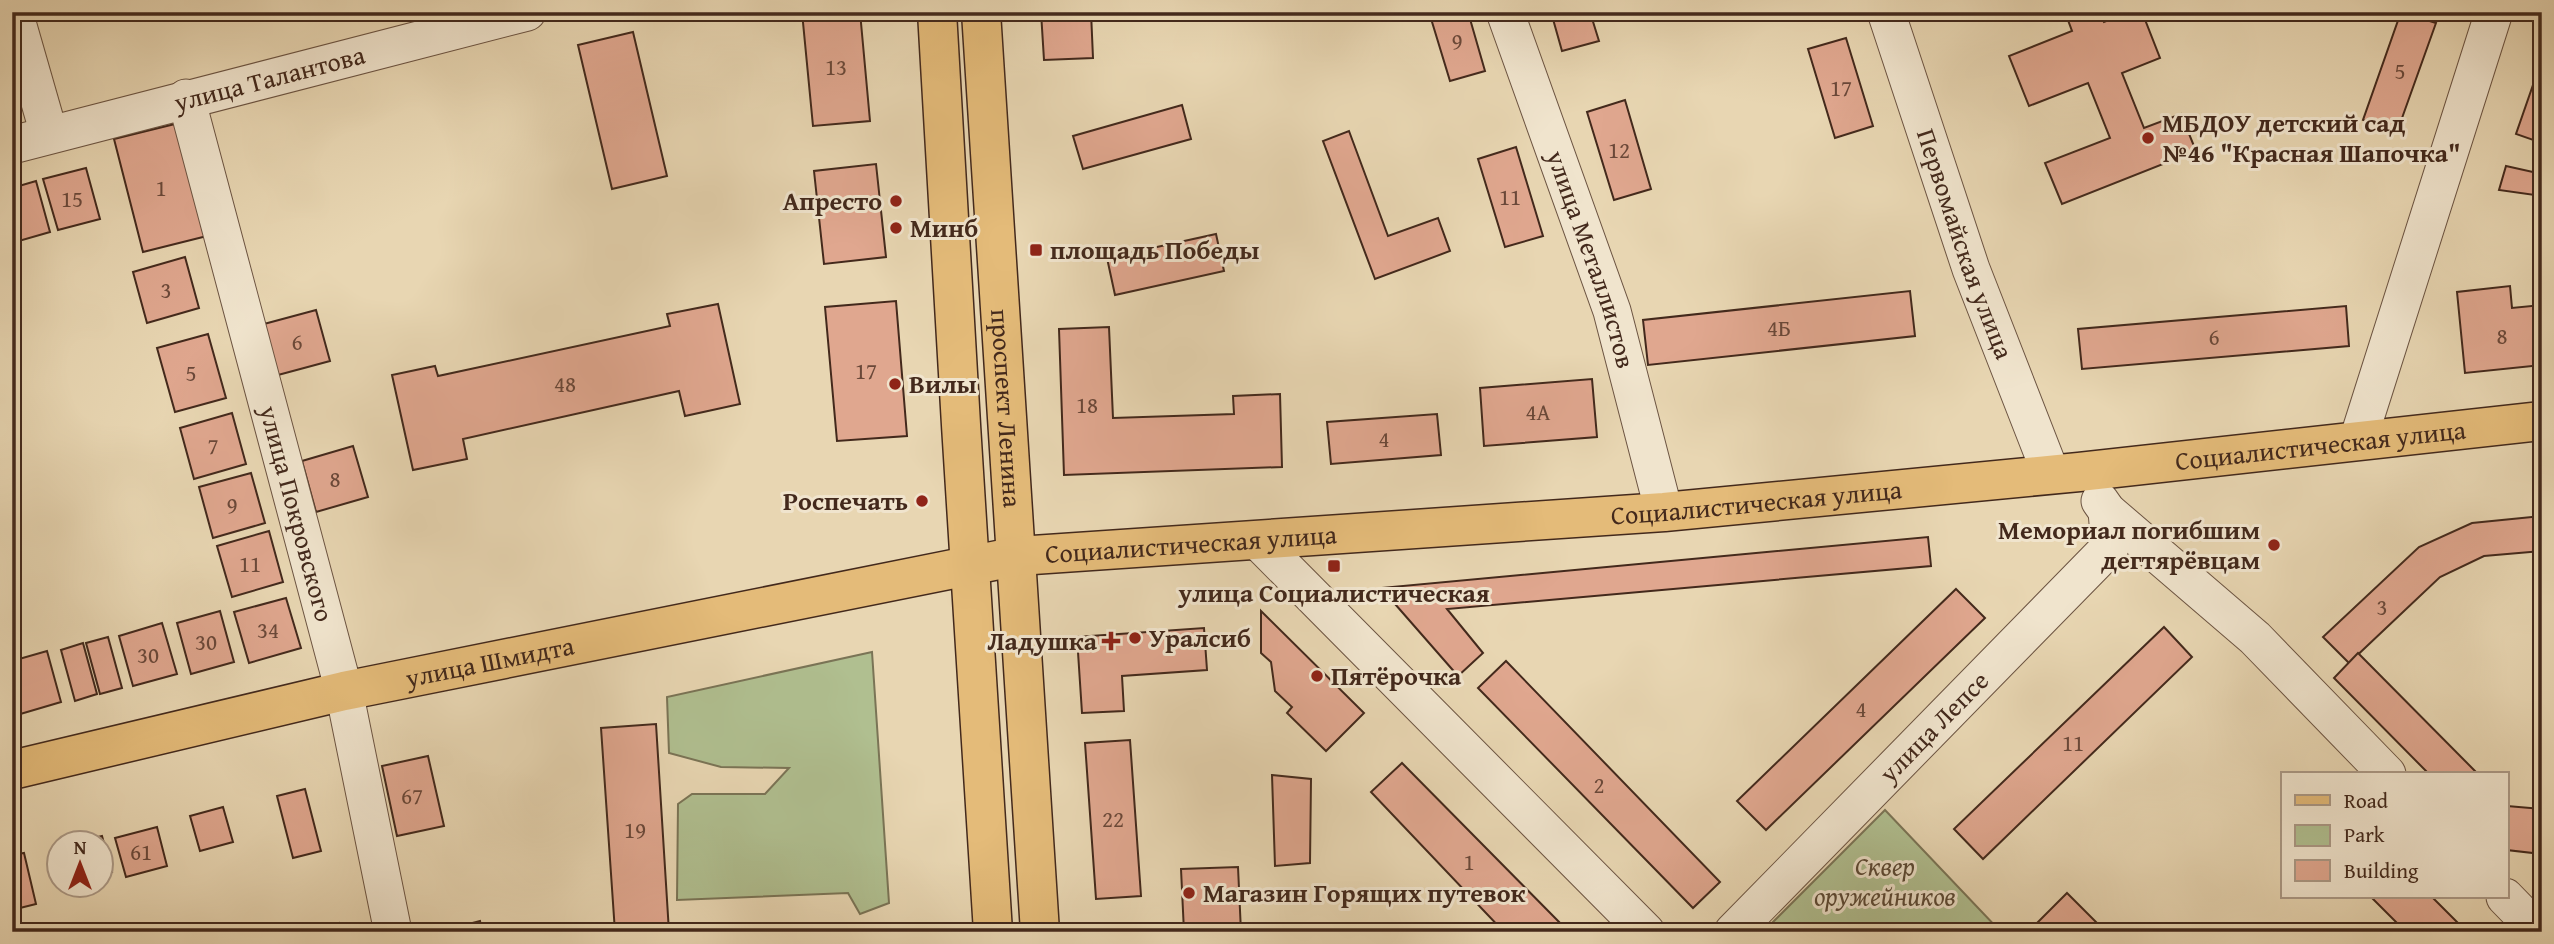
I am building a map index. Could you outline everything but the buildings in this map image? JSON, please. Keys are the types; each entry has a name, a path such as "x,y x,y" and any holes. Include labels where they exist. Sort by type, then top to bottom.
{"main road":[{"name":"проспект Ленина","path":"937,12 957,387 971,564 993,932"},
{"name":"проспект Ленина","path":"981,12 1018,556 1040,932"},
{"name":"Социалистическая улица","path":"971,564 1018,556 1664,512 2065,473 2542,421"},
{"name":"улица Шмидта","path":"12,770 344,691 971,564"}],"street":[{"path":"14,12 49,134"},
{"name":"улица Талантова","path":"12,145 527,12"},
{"name":"улица Металлистов","path":"1506,12 1612,311 1664,512"},
{"name":"Первомайская улица","path":"1886,12 1971,269 2065,473 2255,638 2385,772"},
{"path":"2358,440 2494,12"},
{"name":"улица Покровского","path":"186,98 344,691 393,932"},
{"name":"улица Лепсе","path":"1732,932 2110,547 2106,511"},
{"path":"1256,540 1646,932"},
{"path":"2506,898 2539,932"}],"green space":[{"path":"872,652 889,903 860,914 848,893 677,900 678,804 692,794 765,794 789,768 721,767 669,753 667,697"},
{"name":"Сквер оружейников","path":"1885,810 2001,932 1763,932"}],"place":[{"name":"МБДОУ детский сад №46 \"Красная Шапочка\"","path":"2148,138"},
{"name":"Апресто","path":"896,201"},
{"name":"Минб","path":"896,228"},
{"name":"площадь Победы","path":"1036,250"},
{"name":"Вилы","path":"895,384"},
{"name":"Роспечать","path":"922,501"},
{"name":"Мемориал погибшим дегтярёвцам","path":"2274,545"},
{"name":"улица Социалистическая","path":"1334,566"},
{"name":"Уралсиб","path":"1135,638"},
{"name":"Ладушка","path":"1111,641"},
{"name":"Пятёрочка","path":"1317,676"},
{"name":"Магазин Горящих путевок","path":"1189,893"}]}
